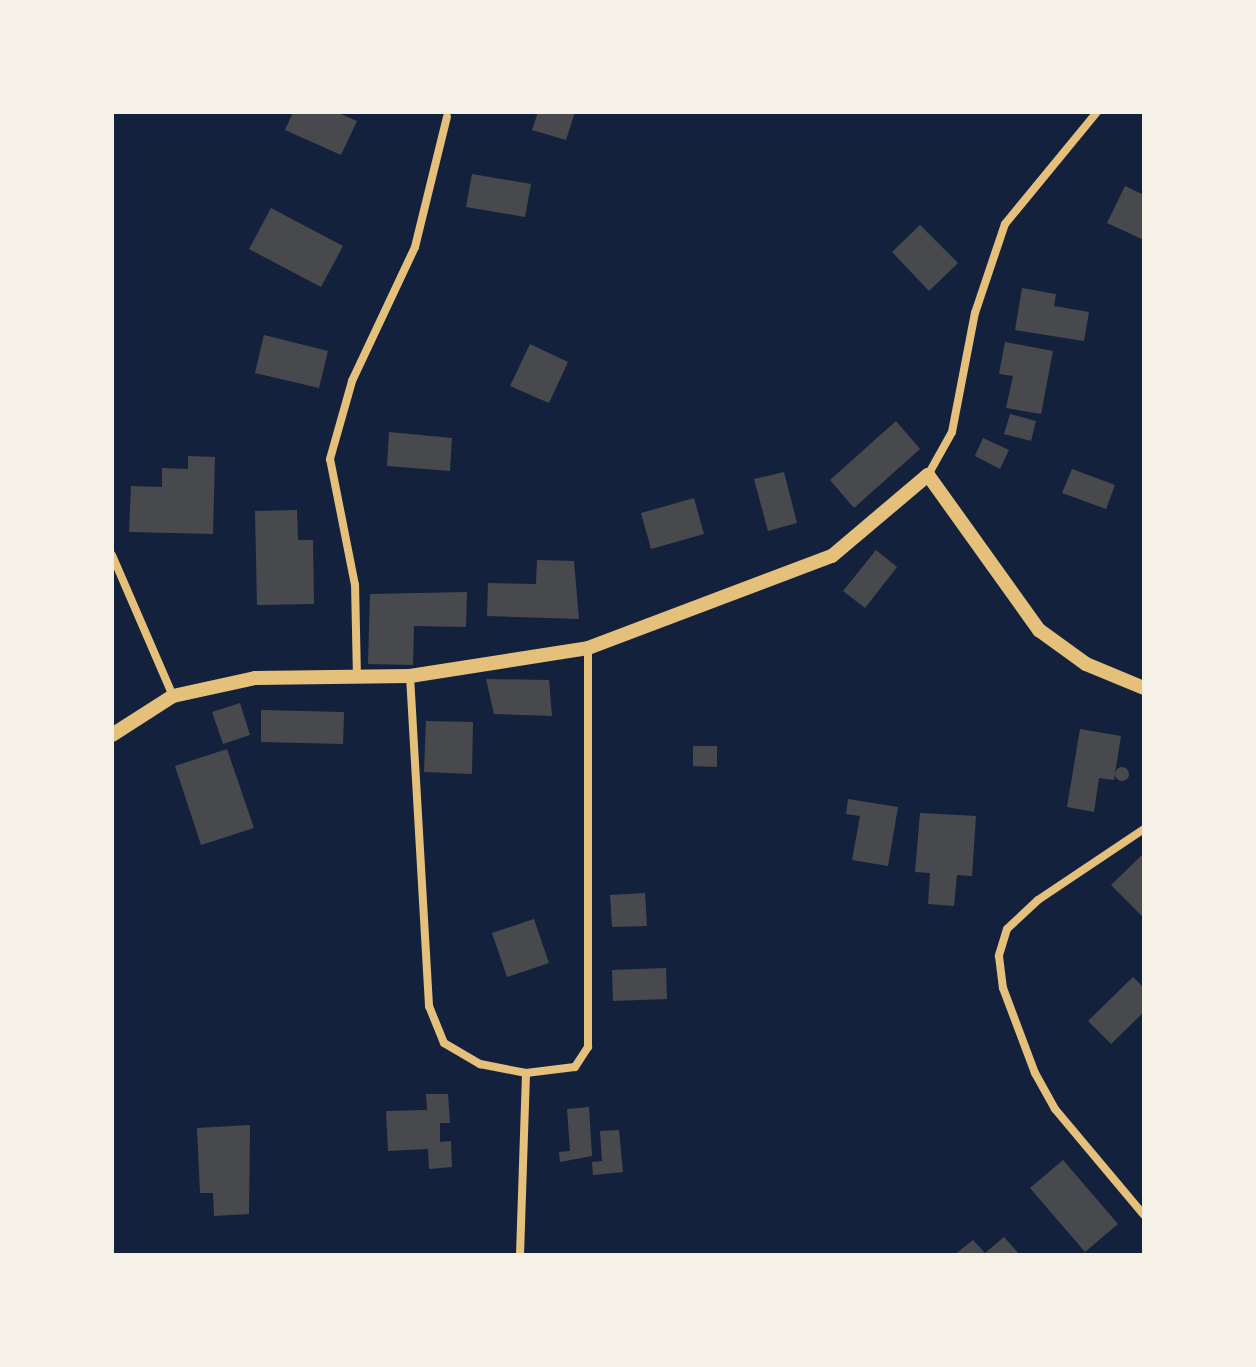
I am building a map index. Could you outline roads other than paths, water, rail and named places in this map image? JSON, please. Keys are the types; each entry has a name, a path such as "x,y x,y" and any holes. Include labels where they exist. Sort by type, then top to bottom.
{"street":[{"path":"112,735 173,696 255,678 410,676 588,648 832,556 928,475 952,432 975,313 1005,224 1097,112"},
{"path":"357,678 355,585 330,459 352,381 415,247 447,117"},
{"path":"928,475 1039,630 1086,664 1144,688"},
{"path":"112,555 173,696"},
{"path":"410,676 429,1006 444,1043 480,1064 526,1073 575,1067 588,1047 588,648"},
{"path":"1144,829 1038,900 1007,929 999,956 1003,988 1035,1073 1055,1109 1144,1215"},
{"path":"520,1255 526,1073"}]}
